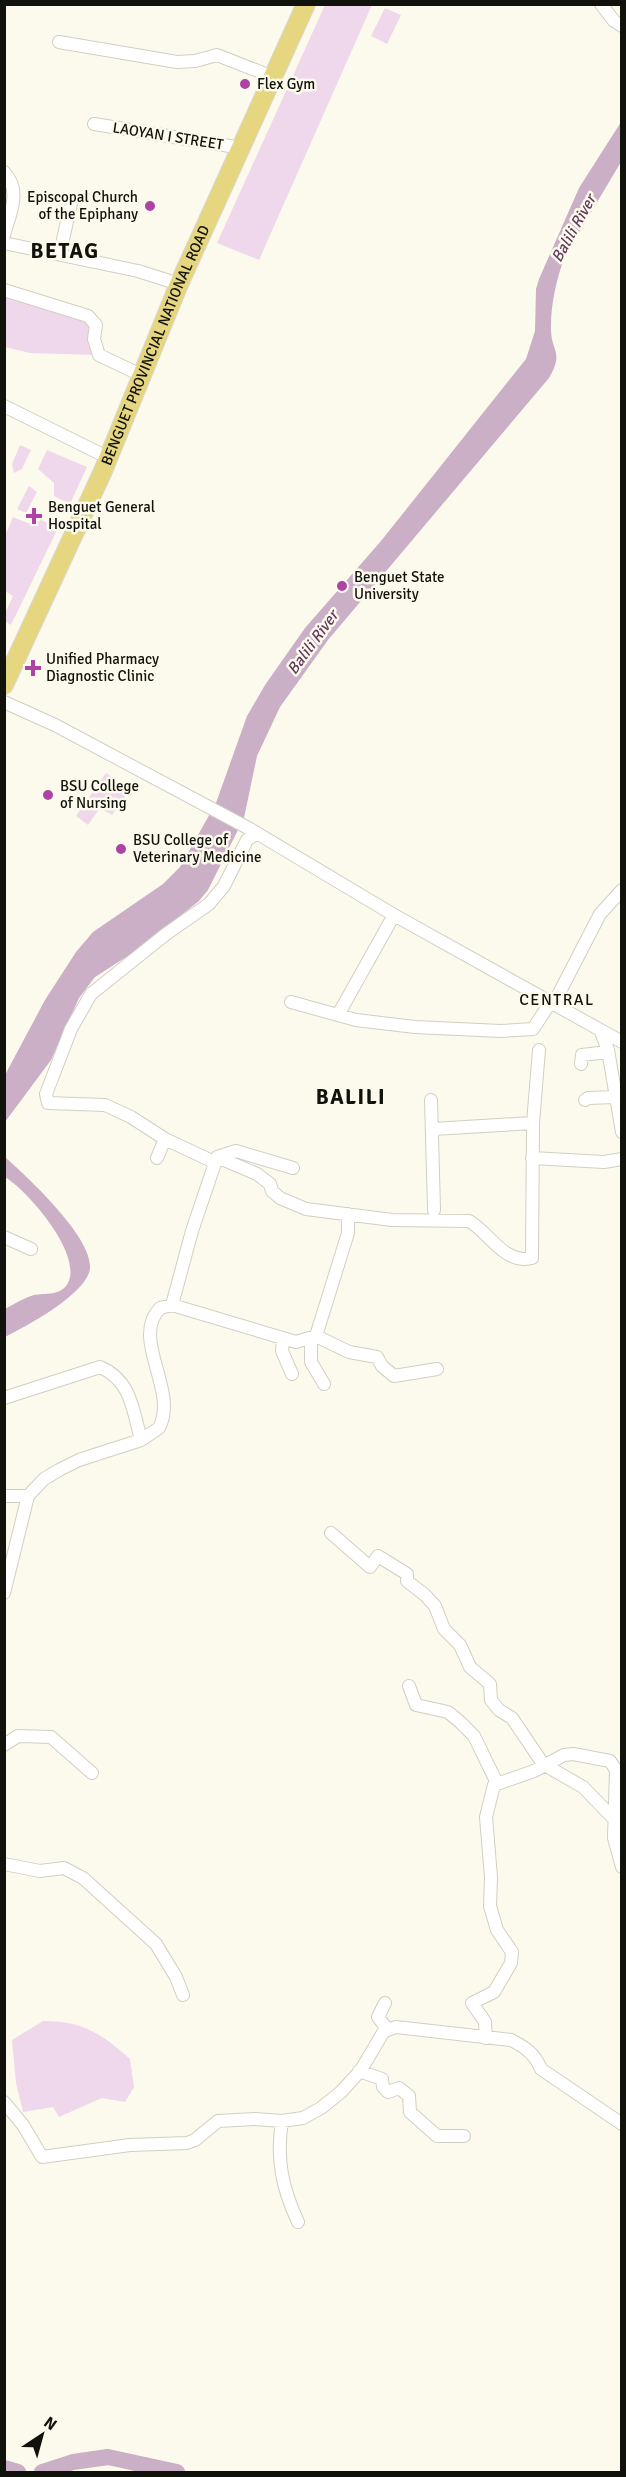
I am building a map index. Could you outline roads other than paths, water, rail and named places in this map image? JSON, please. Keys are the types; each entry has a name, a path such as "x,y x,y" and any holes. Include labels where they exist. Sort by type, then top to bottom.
{"highway":[{"name":"BENGUET PROVINCIAL NATIONAL ROAD","path":"4,685 109,458 179,284 306,4"}],"street":[{"path":"602,4 614,21 621,26"},
{"path":"60,42 177,62 195,61 217,55 273,77"},
{"name":"LAOYAN I STREET","path":"94,124 242,148"},
{"path":"4,172 13,182 14,200 4,235"},
{"path":"60,253 72,199"},
{"path":"4,243 138,270 179,284"},
{"path":"4,290 88,316 96,325 94,339 99,355 141,375"},
{"path":"4,406 109,458"},
{"path":"4,702 55,725 254,831 394,915 621,1042"},
{"path":"254,831 247,840 224,886 209,904 99,987 79,1012 47,1088 48,1103 105,1105 131,1117 165,1139 262,1177 280,1198 294,1205 322,1212 392,1220 469,1221 499,1248 520,1258 532,1253 533,1123 538,1050"},
{"path":"291,1002 357,1020 415,1027 530,1030 538,1024 551,1004 600,914 615,904 621,890"},
{"path":"338,1015 394,915"},
{"path":"602,1032 608,1053 621,1132"},
{"path":"581,1064 582,1055 608,1053"},
{"path":"585,1101 588,1098 615,1097"},
{"path":"431,1100 434,1210"},
{"path":"433,1129 533,1123"},
{"path":"157,1158 165,1139"},
{"path":"215,1160 236,1151 293,1168"},
{"path":"532,1158 618,1160"},
{"path":"172,1305 215,1160"},
{"path":"324,1384 311,1362 313,1337 348,1233 348,1214"},
{"path":"4,1237 31,1250"},
{"path":"4,1593 6,1576 28,1496 45,1479 79,1460 141,1440 154,1432 163,1421 164,1398 151,1345 155,1313 160,1308 172,1305 296,1342 313,1337 349,1352 377,1357 382,1366 394,1376 436,1370"},
{"path":"283,1339 282,1351 292,1374"},
{"path":"4,1398 61,1372 100,1367 117,1376 128,1392 141,1440"},
{"path":"4,1496 28,1496"},
{"path":"331,1533 370,1567 378,1556 406,1574 407,1581 435,1606 444,1629 460,1645 470,1667 490,1684 491,1700 499,1710 512,1718 543,1764 583,1787 615,1820"},
{"path":"409,1686 416,1705 448,1712 474,1736 497,1783"},
{"path":"7,1741 18,1736 51,1737 92,1773"},
{"path":"486,2038 485,2022 472,2003 494,1992 511,1963 512,1952 497,1930 490,1906 492,1886 486,1817 490,1791 497,1783 534,1771 543,1764 573,1754 610,1761 616,1770 615,1852 621,1867"},
{"path":"4,1864 40,1870 64,1868 83,1878 156,1944 176,1977 183,1995"},
{"path":"385,2003 378,2017 387,2029"},
{"path":"4,2102 42,2157 130,2145 188,2143 218,2121 255,2119 282,2121 303,2118 321,2109 341,2092 359,2071 387,2029 396,2026 511,2040 523,2046 537,2058 542,2069 621,2124"},
{"path":"359,2071 382,2079 383,2087 388,2092 399,2088 410,2096 410,2112 437,2136 464,2136"},
{"path":"282,2121 278,2146 281,2177 298,2222"}],"water":[{"name":"Balili River","path":"621,122 621,162 565,256 559,273 551,317 551,334 556,362 549,378 328,640 280,707 257,756 244,818 208,890 199,901 134,952 95,977 79,998 51,1060 5,1122 5,1075 45,1000 76,952 93,932 163,884 180,867 216,803 247,716 265,685 305,628 381,541 526,359 535,331 536,289 539,279 579,188"},
{"path":"5,1157 44,1194 73,1228 89,1260 89,1273 84,1282 64,1301 5,1337 5,1309 30,1296 61,1290 68,1283 71,1271 68,1256 51,1224 27,1195 5,1177"}],"waterway":[{"path":"42,2472 73,2462 108,2457 177,2472"},
{"path":"4,2468 18,2472"}],"place":[{"name":"Flex Gym","path":"245,84"},
{"name":"Episcopal Church of the Epiphany","path":"150,206"},
{"name":"Benguet General Hospital","path":"34,516"},
{"name":"Benguet State University","path":"342,586"},
{"name":"Unified Pharmacy Diagnostic Clinic","path":"33,668"},
{"name":"BSU College of Nursing","path":"48,795"},
{"name":"BSU College of Veterinary Medicine","path":"121,849"}],"district":[{"name":"BETAG","path":"65,251"},
{"name":"CENTRAL","path":"557,999"},
{"name":"BALILI","path":"351,1097"}]}
